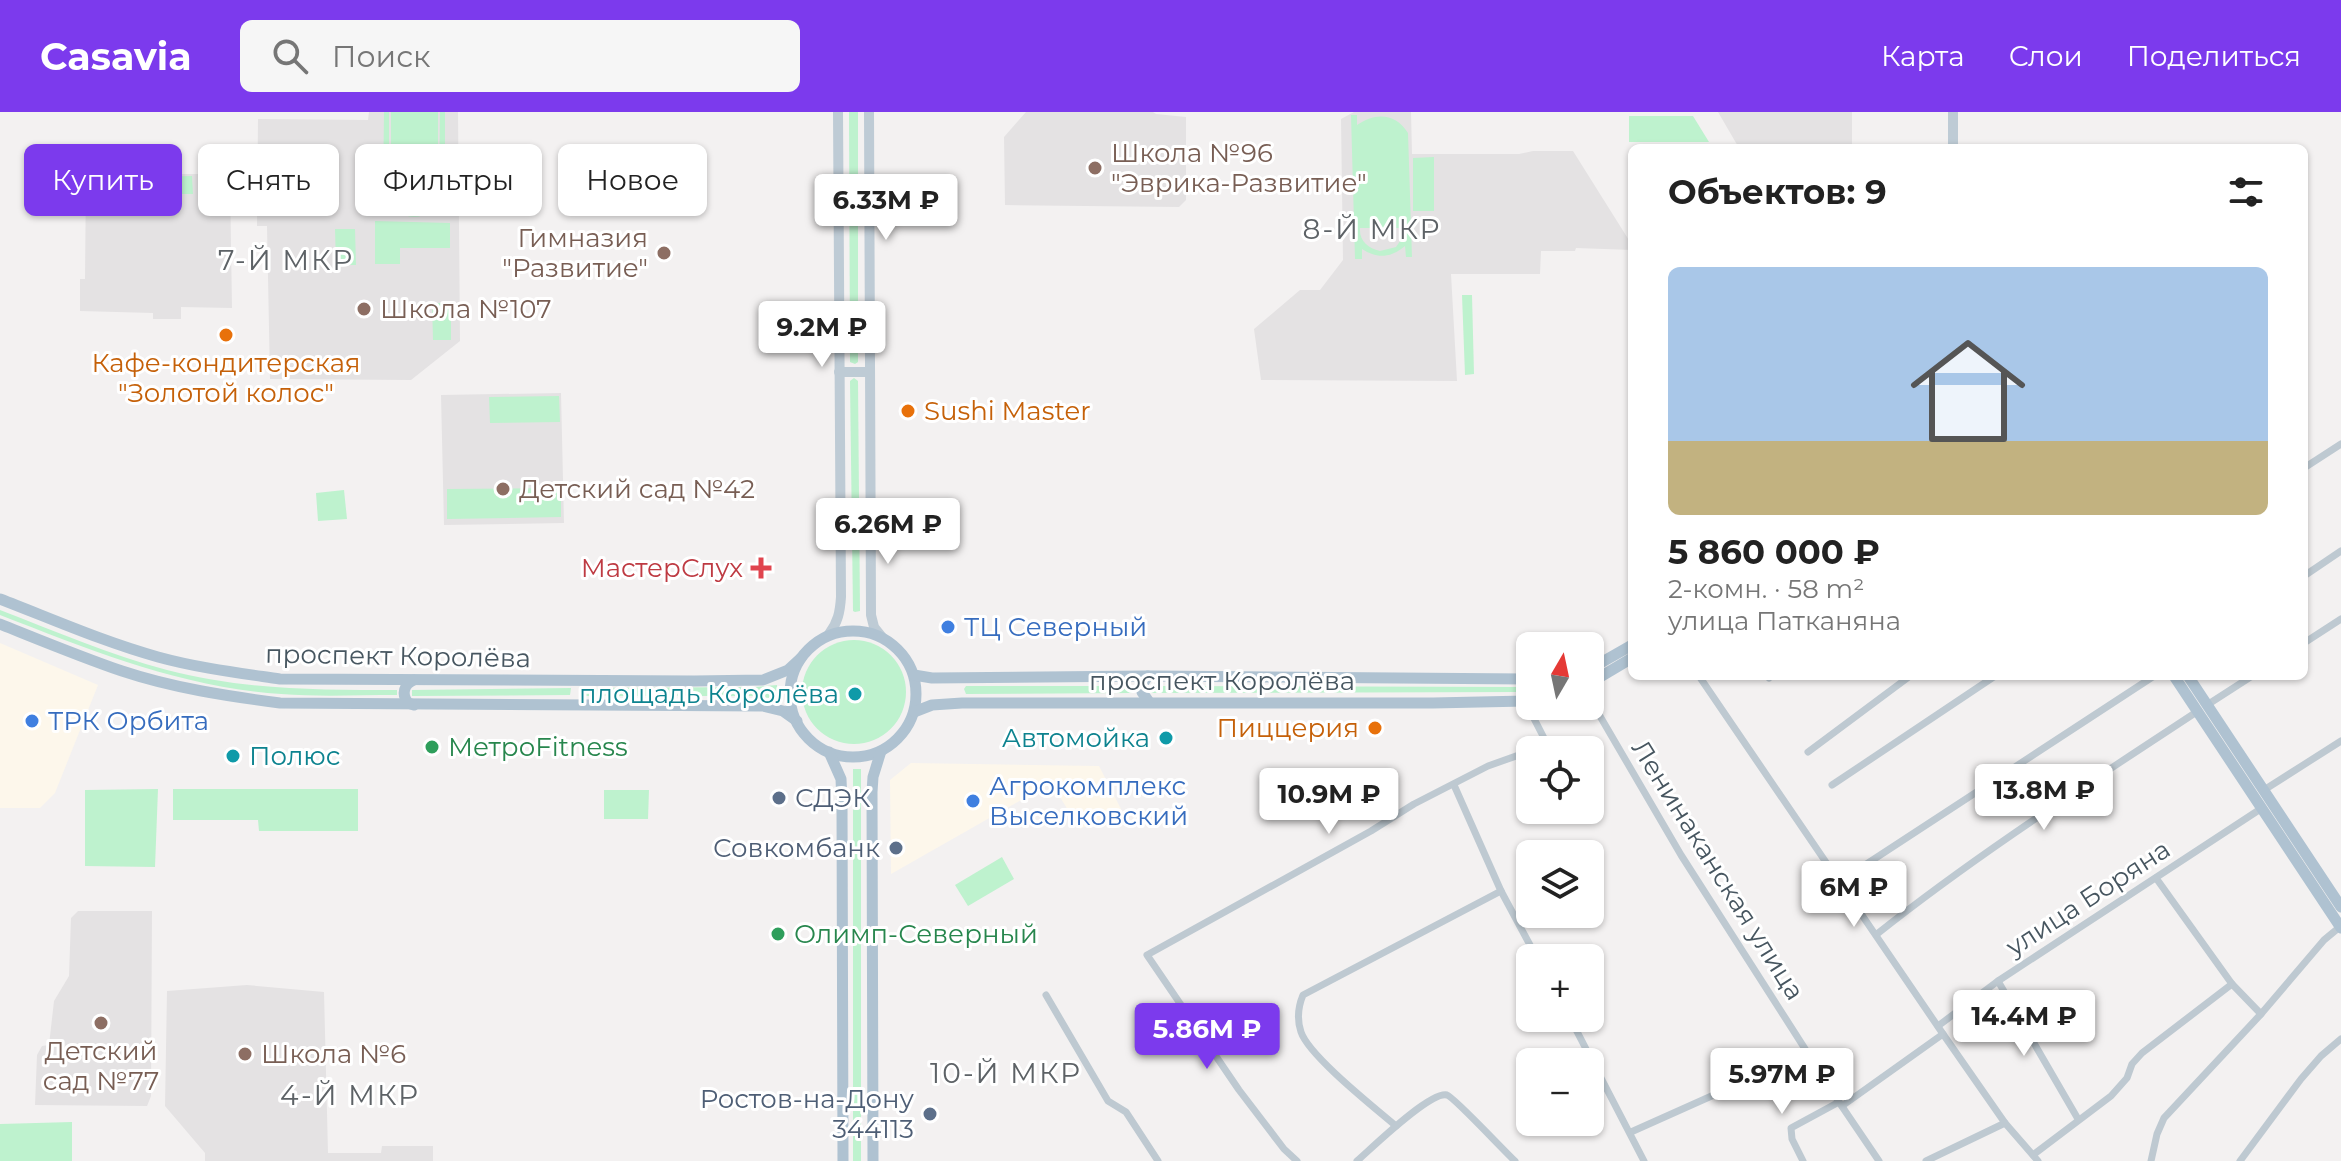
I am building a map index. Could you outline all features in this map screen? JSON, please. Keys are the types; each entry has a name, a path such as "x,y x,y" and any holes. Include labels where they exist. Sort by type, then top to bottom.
{"main road":[{"path":"838,112 841,597 837,625 801,658 792,679 790,694 797,721 810,739 829,752 856,757 881,751 897,739 914,712 917,692 914,675 904,655 882,637 874,627 871,615 869,112"},
{"path":"1953,112 1953,144"},
{"path":"839,372 869,372"},
{"name":"проспект Королёва","path":"0,599 128,648 218,670 280,679 763,680 788,670 801,658"},
{"name":"проспект Королёва","path":"0,624 121,671 167,684 280,703 763,706 783,711 797,721"},
{"path":"829,634 849,630 882,637"},
{"path":"1604,661 1628,647"},
{"path":"1604,675 1628,660"},
{"name":"проспект Королёва","path":"914,675 932,678 1516,679"},
{"path":"1148,676 1142,685 1142,692 1149,702"},
{"path":"414,680 406,685 404,697 414,705"},
{"path":"2178,680 2264,790 2341,907"},
{"path":"2190,680 2202,708 2262,808 2341,927"},
{"path":"570,681 579,688 576,701 571,706"},
{"name":"проспект Королёва","path":"914,712 932,705 962,703 1516,701"},
{"path":"873,1161 872,791 881,751"},
{"path":"829,752 841,779 842,802 843,1161"}],"street":[{"path":"2308,465 2341,444"},
{"path":"2308,573 2341,551"},
{"path":"2308,640 2341,619"},
{"path":"1702,680 2005,1123 2035,1158 2078,1119 2111,1096 2127,1078 2132,1064 2142,1053 2232,984"},
{"path":"1808,752 1905,680"},
{"path":"1832,785 1989,680"},
{"path":"1839,882 2148,680"},
{"path":"1877,934 1997,844 2246,680"},
{"name":"Ленинаканская улица","path":"1602,720 1681,855 1879,1161"},
{"path":"2264,790 2341,741"},
{"path":"1297,1161 1284,1149 1239,1090 1147,955 1414,804 1488,766 1516,756"},
{"path":"1454,785 1501,891 1529,944"},
{"name":"улица Боряна","path":"1938,1026 1998,981 2262,808"},
{"path":"2156,878 2232,984 2261,1014"},
{"path":"1396,1126 1316,1055 1301,1034 1298,1008 1303,995 1501,891"},
{"path":"2151,1161 2164,1118 2261,1014 2324,940 2341,927"},
{"path":"1998,981 2078,1119"},
{"path":"1046,995 1108,1101 1126,1112 1158,1161"},
{"path":"1577,1032 1644,1161"},
{"path":"1803,1161 1792,1139 1791,1128 1840,1104 1943,1034"},
{"path":"2240,1161 2301,1079 2341,1039"},
{"path":"1631,1132 1716,1094"},
{"path":"1357,1161 1436,1096 1450,1096 1515,1161"},
{"path":"1926,1161 2005,1123"}],"shaded area":[{"name":"Школа №107","path":"369,112 458,112 458,144 355,144 355,216 459,216 460,341 411,380 270,379 267,226 257,226 257,216 339,216 339,144 258,144 258,119 368,120"},
{"name":"Школа №96 \"Эврика-Развитие\"","path":"1026,112 1153,112 1186,117 1186,200 1179,207 1005,205 1004,137"},
{"path":"1354,112 1411,112 1412,154 1573,151 1628,239 1628,250 1576,248 1575,251 1541,251 1540,274 1451,274 1457,381 1261,380 1254,329 1300,290 1320,290 1343,260 1341,119"},
{"path":"1718,112 1852,112 1852,144 1737,144"},
{"path":"182,174 198,174 198,216 231,216 232,308 181,307 181,319 153,319 153,313 80,311 80,279 85,279 86,216 182,216"},
{"name":"Детский сад №42","path":"561,393 564,523 444,525 441,395"},
{"path":"0,643 98,685 55,793 40,808 0,808"},
{"path":"911,763 1099,766 1121,809 1080,829 1051,783 891,874 890,780"},
{"name":"Детский сад №77","path":"78,911 152,911 151,1096 147,1106 35,1105 37,1055 42,1046 49,1045 54,1001 69,976 71,918"},
{"name":"Школа №6","path":"247,985 324,992 328,1153 381,1153 382,1146 433,1146 433,1161 205,1161 205,1153 165,1106 167,991"}],"green space":[{"path":"384,112 389,112 389,144 384,144"},
{"path":"391,112 438,112 438,144 391,144"},
{"path":"440,112 445,112 445,144 440,144"},
{"path":"849,112 858,112 858,362 855,364 850,362"},
{"path":"1351,115 1357,115 1357,125 1371,118 1391,118 1408,133 1412,257 1406,257 1405,246 1384,256 1362,249 1362,259 1355,259","holes":["1360,228 1404,228 1405,234 1396,247 1380,251 1365,243 1360,233"]},
{"path":"1629,116 1693,116 1709,142 1629,142"},
{"path":"1434,157 1434,211 1413,211 1413,158"},
{"path":"182,176 192,176 193,194 182,194"},
{"path":"375,221 450,223 450,248 400,248 400,264 375,264"},
{"path":"335,229 355,229 356,265 336,265"},
{"path":"1462,295 1472,295 1474,374 1465,375"},
{"path":"432,303 451,303 451,340 433,340"},
{"path":"854,378 858,381 860,611 855,612 850,381"},
{"path":"559,396 560,422 490,423 489,397"},
{"path":"561,488 561,517 447,519 447,489"},
{"path":"344,490 347,519 318,521 316,493"},
{"path":"0,610 125,657 196,677 281,688 397,690 397,695 295,695 208,684 103,654 0,615"},
{"path":"854,640 874,644 891,655 902,672 906,692 902,712 891,729 874,740 854,744 834,740 817,729 806,712 802,692 806,672 817,655 834,644"},
{"path":"777,685 777,699 755,696 583,696 583,688"},
{"path":"966,686 1133,688 1132,693 966,694"},
{"path":"1150,686 1516,687 1516,692 1150,693"},
{"path":"571,688 570,695 412,696 412,690"},
{"path":"853,769 861,769 861,1161 853,1161"},
{"path":"158,789 155,867 85,866 85,790"},
{"path":"173,789 358,789 358,831 259,831 258,820 173,820"},
{"path":"604,790 649,790 648,819 604,819"},
{"path":"1002,857 1014,879 968,906 955,885"},
{"path":"72,1122 72,1161 0,1161 0,1124"}],"place":[{"name":"Школа №96 \"Эврика-Развитие\"","path":"1095,168"},
{"name":"Гимназия \"Развитие\"","path":"664,253"},
{"name":"Школа №107","path":"364,309"},
{"name":"Кафе-кондитерская \"Золотой колос\"","path":"226,335"},
{"name":"Sushi Master","path":"908,411"},
{"name":"Детский сад №42","path":"503,489"},
{"name":"МастерСлух","path":"761,568"},
{"name":"ТЦ Северный","path":"948,627"},
{"name":"площадь Королёва","path":"855,694"},
{"name":"ТРК Орбита","path":"32,721"},
{"name":"Пиццерия","path":"1375,728"},
{"name":"Автомойка","path":"1166,738"},
{"name":"МетроFitness","path":"432,747"},
{"name":"Полюс","path":"233,756"},
{"name":"СДЭК","path":"779,798"},
{"name":"Агрокомплекс Выселковский","path":"973,801"},
{"name":"Совкомбанк","path":"896,848"},
{"name":"Олимп-Северный","path":"778,934"},
{"name":"Детский сад №77","path":"101,1023"},
{"name":"Школа №6","path":"245,1054"},
{"name":"Ростов-на-Дону 344113","path":"930,1114"}],"district":[{"name":"8-Й МКР","path":"1372,229"},
{"name":"7-Й МКР","path":"286,260"},
{"name":"10-Й МКР","path":"1006,1073"},
{"name":"4-Й МКР","path":"350,1095"}]}
